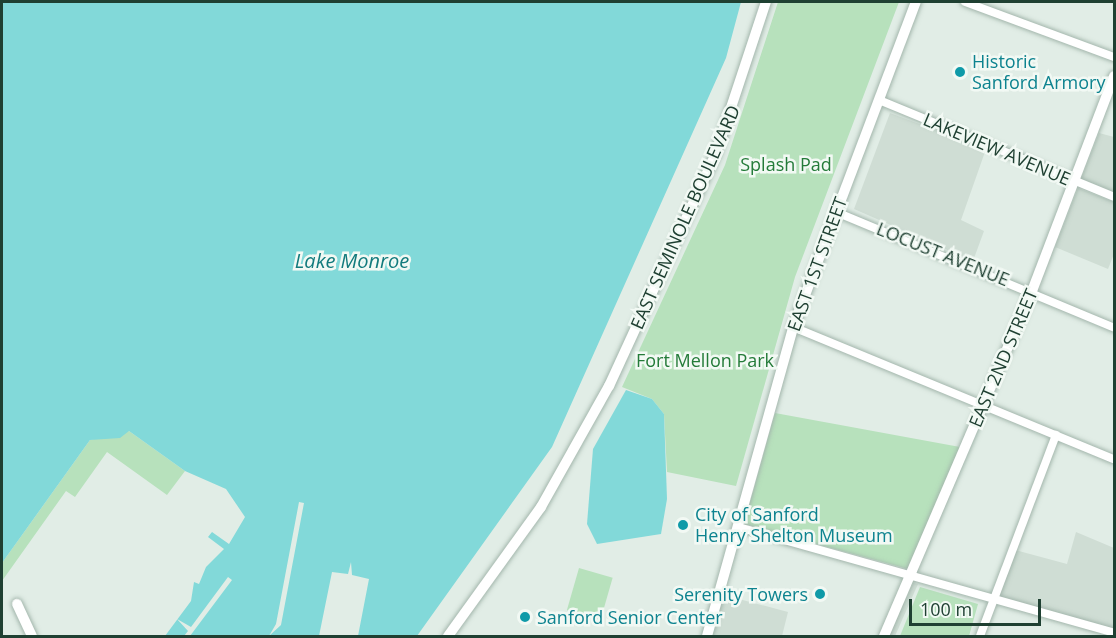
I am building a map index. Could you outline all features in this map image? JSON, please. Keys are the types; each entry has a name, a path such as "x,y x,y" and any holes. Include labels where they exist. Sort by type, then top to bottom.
{"street":[{"name":"EAST SEMINOLE BOULEVARD","path":"448,636 541,507 609,386 716,153 766,2"},
{"name":"EAST 1ST STREET","path":"707,636 793,327 916,2"},
{"path":"965,2 1114,57"},
{"name":"EAST 2ND STREET","path":"884,636 1032,291 1114,76"},
{"name":"LAKEVIEW AVENUE","path":"879,100 1114,197"},
{"name":"LOCUST AVENUE","path":"836,212 1032,291 1114,328"},
{"path":"793,327 1114,459"},
{"path":"980,636 991,599 1056,435"},
{"path":"738,527 1114,633"},
{"path":"16,604 32,636"}],"shaded area":[{"path":"890,113 986,149 961,220 984,231 973,261 854,209"},
{"path":"1099,133 1114,137 1114,192 1081,179"},
{"path":"1078,188 1114,202 1114,254 1108,269 1055,247"},
{"path":"1076,532 1114,548 1114,629 997,596 1015,550 1067,564"},
{"path":"913,583 918,584 895,636 889,636"},
{"path":"724,595 788,612 782,636 712,636"}],"green space":[{"name":"Fort Mellon Park","path":"778,2 899,2 795,277 736,486 667,472 664,414 652,399 622,387 725,165"},
{"path":"775,413 960,447 908,569 744,524"},
{"path":"129,431 185,471 167,495 107,452 75,497 66,491 2,581 2,563 90,440"},
{"path":"579,568 613,578 601,620 567,610"},
{"path":"920,587 978,604 969,636 900,636"}],"water":[{"name":"Lake Monroe","path":"2,2 741,2 726,58 552,447 417,636 165,636 191,601 194,582 199,584 206,567 224,549 208,537 212,532 229,544 245,517 226,489 185,471 129,431 120,438 90,440 2,563"},
{"path":"626,390 652,399 664,414 667,499 661,534 597,544 587,524 593,449"}],"pier":[{"path":"299,502 304,503 281,625 269,636 276,624"},
{"path":"351,562 352,575 369,579 358,636 319,636 332,572 348,574"},
{"path":"228,577 232,580 190,636 184,636 188,631 177,619 191,627"}],"place":[{"name":"Historic Sanford Armory","path":"960,72"},
{"name":"City of Sanford Henry Shelton Museum","path":"683,525"},
{"name":"Serenity Towers","path":"820,594"},
{"name":"Sanford Senior Center","path":"525,617"}],"park label":[{"name":"Splash Pad","path":"786,164"}]}
